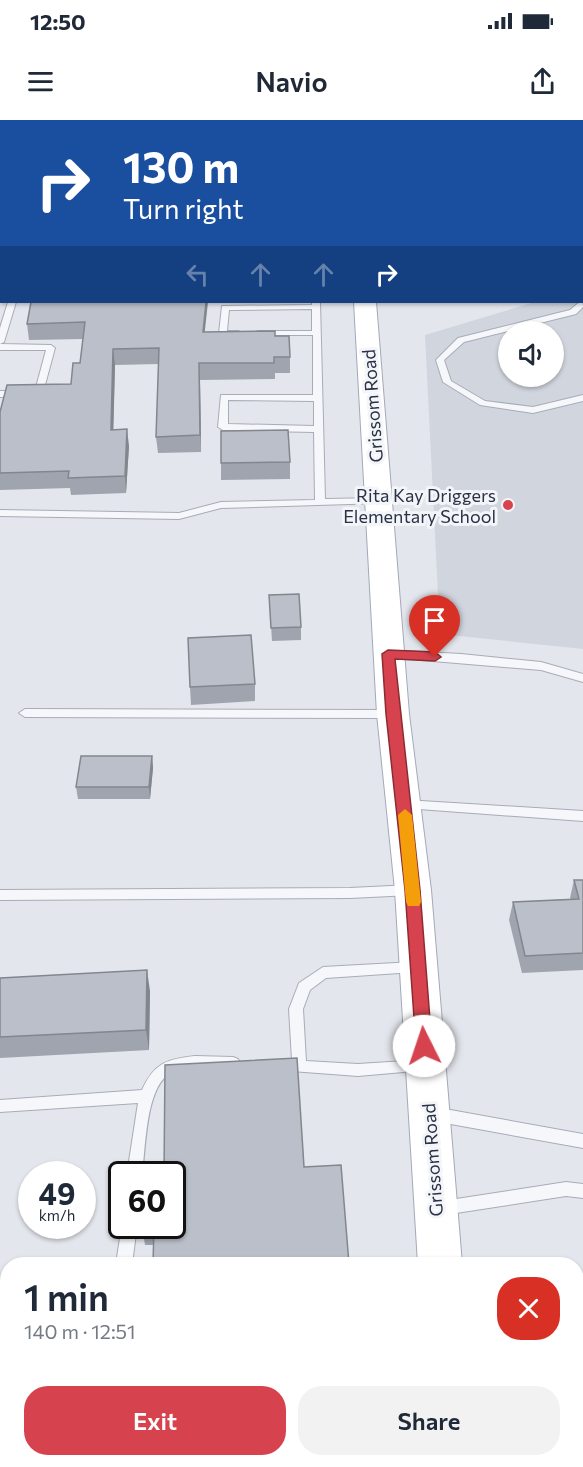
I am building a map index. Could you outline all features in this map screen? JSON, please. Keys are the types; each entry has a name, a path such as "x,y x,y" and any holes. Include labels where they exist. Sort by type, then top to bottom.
{"main road":[{"name":"Grissom Road","path":"365,303 388,654 412,890 439,1257"}],"lane":[{"path":"0,342 12,303"},
{"path":"582,303 573,312 461,340 440,360 447,382 483,402 532,410 583,398"},
{"path":"317,333 223,333 225,308 316,304 317,333 319,429 320,503"},
{"path":"0,347 51,348 39,394 0,394"},
{"path":"318,398 224,397 223,427 319,429"},
{"path":"0,513 179,516 221,505 379,501"},
{"path":"388,654 541,666 583,678"},
{"path":"25,713 393,714"},
{"path":"404,804 583,816"},
{"path":"0,895 350,893 412,890"},
{"path":"299,1067 296,1009 304,987 323,973 418,967"},
{"path":"137,1161 145,1096 160,1072 183,1064 204,1061 246,1064"},
{"path":"267,1065 358,1070 426,1066"},
{"path":"0,1106 145,1096"},
{"path":"429,1113 583,1141"},
{"path":"436,1209 566,1189 583,1191"},
{"path":"125,1257 127,1239"}],"shaded area":[{"name":"Rita Kay Driggers Elementary School","path":"532,303 583,303 583,649 440,634 425,335"}],"building":[{"path":"31,303 206,303 203,332 275,331 275,336 289,336 290,357 274,357 274,363 199,363 200,435 156,437 159,348 113,349 111,430 127,429 125,476 68,478 69,471 0,473 0,412 7,385 71,384 73,363 80,363 85,322 27,324"},
{"path":"288,430 290,462 221,463 221,431"},
{"path":"299,594 301,627 271,628 269,595"},
{"path":"251,635 255,684 190,687 188,638"},
{"path":"81,756 152,756 149,787 76,787"},
{"path":"574,880 583,880 583,953 525,956 513,902 579,899"},
{"path":"147,970 146,1030 0,1037 0,978"},
{"path":"297,1058 304,1167 341,1165 348,1257 153,1257 154,1239 186,1239 186,1161 164,1161 165,1065"}],"slow traffic":[{"path":"405,815 413,902"}],"place":[{"name":"Rita Kay Driggers Elementary School","path":"508,505"}],"route":[{"path":"424,1046 412,890 388,654 435,657"}]}
